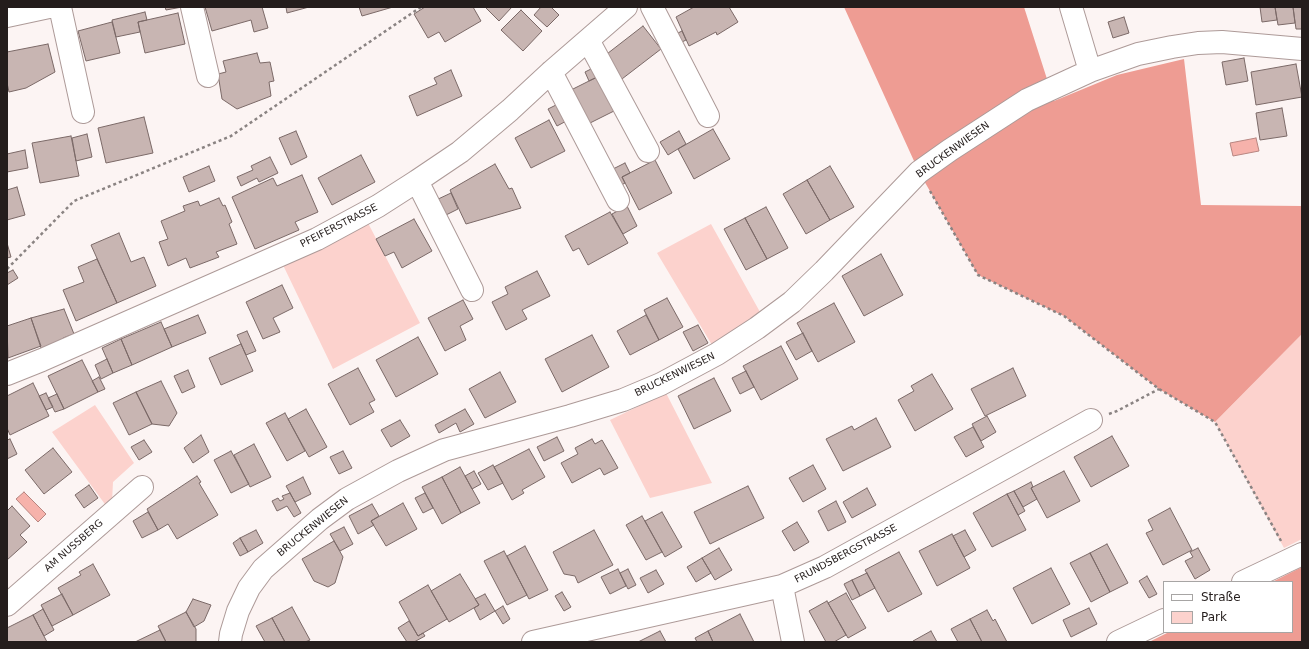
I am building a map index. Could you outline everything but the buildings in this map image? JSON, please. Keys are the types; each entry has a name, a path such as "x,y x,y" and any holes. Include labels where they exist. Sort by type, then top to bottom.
{"street":[{"path":"7,16 49,7"},
{"path":"60,7 83,112"},
{"path":"192,7 208,76"},
{"name":"PFEIFERSTRASSE","path":"7,374 317,239 378,206 460,152 510,110 626,7"},
{"path":"652,7 708,116"},
{"path":"1071,7 1090,71"},
{"path":"588,40 648,151"},
{"name":"BRUCKENWIESEN","path":"230,642 238,611 249,588 263,569 314,524 347,499 398,470 444,450 623,400 661,384 717,354 757,328 792,302 824,271 919,172 1027,100 1090,71 1138,54 1198,43 1222,42 1302,49"},
{"path":"551,72 618,200"},
{"path":"417,181 472,290"},
{"name":"FRUNDSBERGSTRASSE","path":"533,642 782,586 825,567 1091,420"},
{"name":"AM NUSSBERG","path":"7,605 142,487"},
{"path":"1245,581 1296,557"},
{"path":"782,586 793,642"},
{"path":"1118,642 1163,620"}],"path":[{"path":"7,269 74,201 231,136 421,7"},
{"path":"919,172 978,275 1064,316 1159,389 1215,422 1296,557"},
{"path":"1091,420 1117,411 1159,389"}],"green space":[{"path":"368,223 420,323 333,369 283,265"},
{"path":"711,224 760,312 712,345 657,253"},
{"path":"1302,334 1302,539 1284,548 1215,422"},
{"path":"666,393 712,483 650,498 610,420"},
{"path":"95,405 134,463 113,482 112,502 107,507 52,432"}],"shaded area":[{"path":"844,7 1024,7 1054,101 1117,75 1184,59 1201,205 1302,206 1302,334 1215,422 1159,389 1064,316 978,275 919,172"},
{"path":"1256,138 1259,151 1233,156 1230,143"},
{"path":"24,492 46,514 38,522 16,499"},
{"path":"1302,567 1302,642 1149,642 1167,633 1293,633 1293,581 1274,581"}]}
